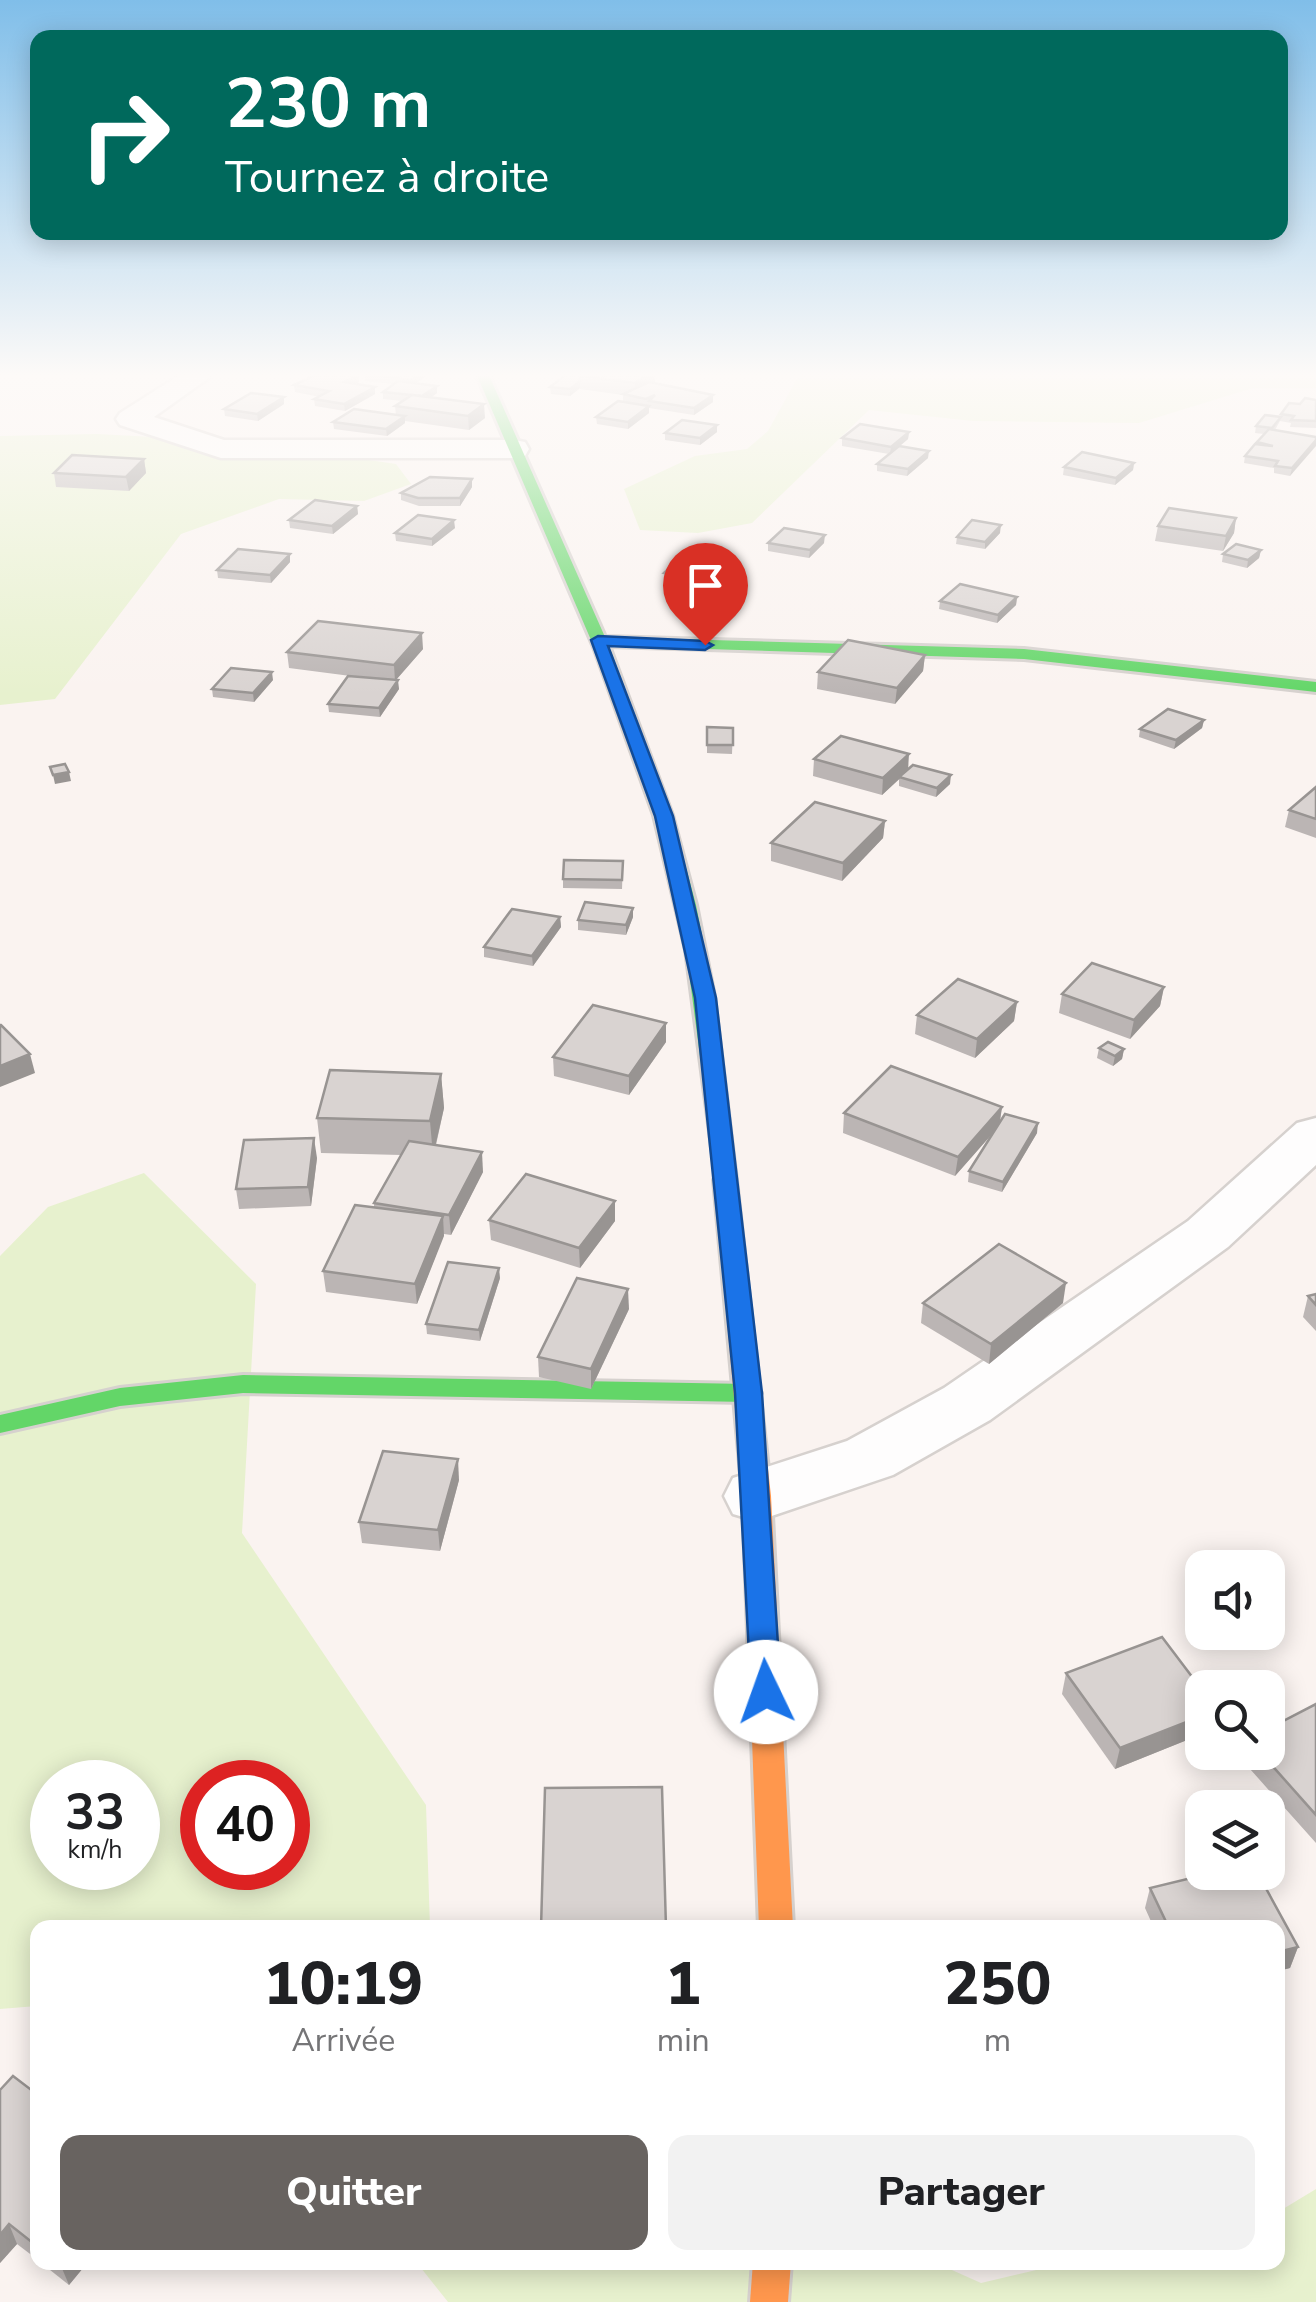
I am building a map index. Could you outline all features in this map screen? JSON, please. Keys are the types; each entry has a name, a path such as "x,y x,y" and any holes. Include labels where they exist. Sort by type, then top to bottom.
{"street":[{"path":"528,480 598,640 664,816 695,945 718,1091 757,1496 776,1920"},
{"path":"598,640 1024,654 1316,687"},
{"path":"757,1496 870,1458 967,1404 1208,1234 1316,1136"},
{"path":"0,1424 104,1398 243,1384 748,1393"},
{"path":"770,2302 772,2270"}],"green space":[{"path":"0,480 408,480 411,484 364,501 279,499 181,534 55,699 0,705"},
{"path":"642,480 796,480 752,523 698,533 640,530 624,489"},
{"path":"144,1173 256,1284 242,1533 426,1805 430,1920 30,1920 30,2007 0,2009 0,1256 48,1207"},
{"path":"1316,2189 1316,2302 448,2302 423,2270 952,2270 981,2283 1036,2270 1285,2270 1285,2208"}],"building":[{"path":"424,480 471,480 460,498 418,498 401,493"},
{"path":"315,500 357,506 332,526 289,520"},
{"path":"1169,508 1236,518 1226,536 1158,526"},
{"path":"418,515 454,520 432,539 395,533"},
{"path":"972,520 1001,525 985,542 957,537"},
{"path":"784,528 825,535 810,550 768,543"},
{"path":"1236,544 1261,550 1248,560 1223,554"},
{"path":"238,549 290,554 270,575 217,570"},
{"path":"680,558 723,565 708,580 664,573"},
{"path":"960,584 1017,597 998,615 940,601"},
{"path":"318,621 422,633 394,665 287,652"},
{"path":"848,640 925,655 897,688 818,672"},
{"path":"231,668 272,672 253,693 212,689"},
{"path":"348,676 398,680 379,708 328,704"},
{"path":"1168,709 1204,720 1176,740 1140,729"},
{"path":"707,727 733,728 733,745 707,745"},
{"path":"841,736 909,754 883,778 814,759"},
{"path":"65,764 69,772 53,775 50,767"},
{"path":"913,765 951,775 937,788 899,777"},
{"path":"1316,787 1316,819 1289,810"},
{"path":"815,802 885,821 843,863 771,843"},
{"path":"564,860 623,861 622,880 563,879"},
{"path":"585,902 633,908 626,925 578,920"},
{"path":"512,909 560,917 532,956 484,947"},
{"path":"1092,963 1164,987 1134,1020 1062,994"},
{"path":"958,979 1017,1002 977,1039 917,1015"},
{"path":"593,1005 666,1023 629,1076 553,1057"},
{"path":"1,1025 30,1054 0,1066"},
{"path":"1108,1042 1124,1049 1115,1056 1099,1048"},
{"path":"891,1066 1002,1107 958,1157 844,1113"},
{"path":"330,1070 441,1074 430,1121 317,1118"},
{"path":"1005,1114 1038,1123 1003,1182 969,1171"},
{"path":"314,1138 308,1187 236,1189 244,1140"},
{"path":"409,1141 482,1152 449,1215 374,1203"},
{"path":"526,1174 615,1201 579,1248 489,1220"},
{"path":"355,1205 443,1216 415,1284 323,1271"},
{"path":"999,1244 1066,1283 991,1344 923,1303"},
{"path":"448,1262 499,1268 479,1330 426,1324"},
{"path":"577,1278 628,1289 591,1369 538,1357"},
{"path":"383,1451 458,1459 438,1530 359,1522"},
{"path":"1162,1637 1187,1670 1185,1723 1120,1748 1066,1673"},
{"path":"1316,1704 1316,1815 1276,1770 1285,1770 1285,1720"},
{"path":"662,1787 666,1920 541,1920 545,1788"},
{"path":"1185,1880 1185,1890 1267,1890 1283,1920 1165,1920 1150,1888"},
{"path":"1285,1923 1298,1947 1285,1950"},
{"path":"13,2076 30,2089 30,2241 9,2224 0,2235 0,2090"}],"traffic: fast":[{"path":"529,480 644,758 676,860 696,950 725,1180"},
{"path":"598,641 1024,654 1316,687"},
{"path":"0,1424 120,1397 243,1384 748,1393"}],"traffic: slow":[{"path":"725,1180 757,1496 776,1920"},
{"path":"769,2302 771,2270"}],"route":[{"path":"705,645 598,640 664,816 706,998 757,1496 766,1692"}]}
